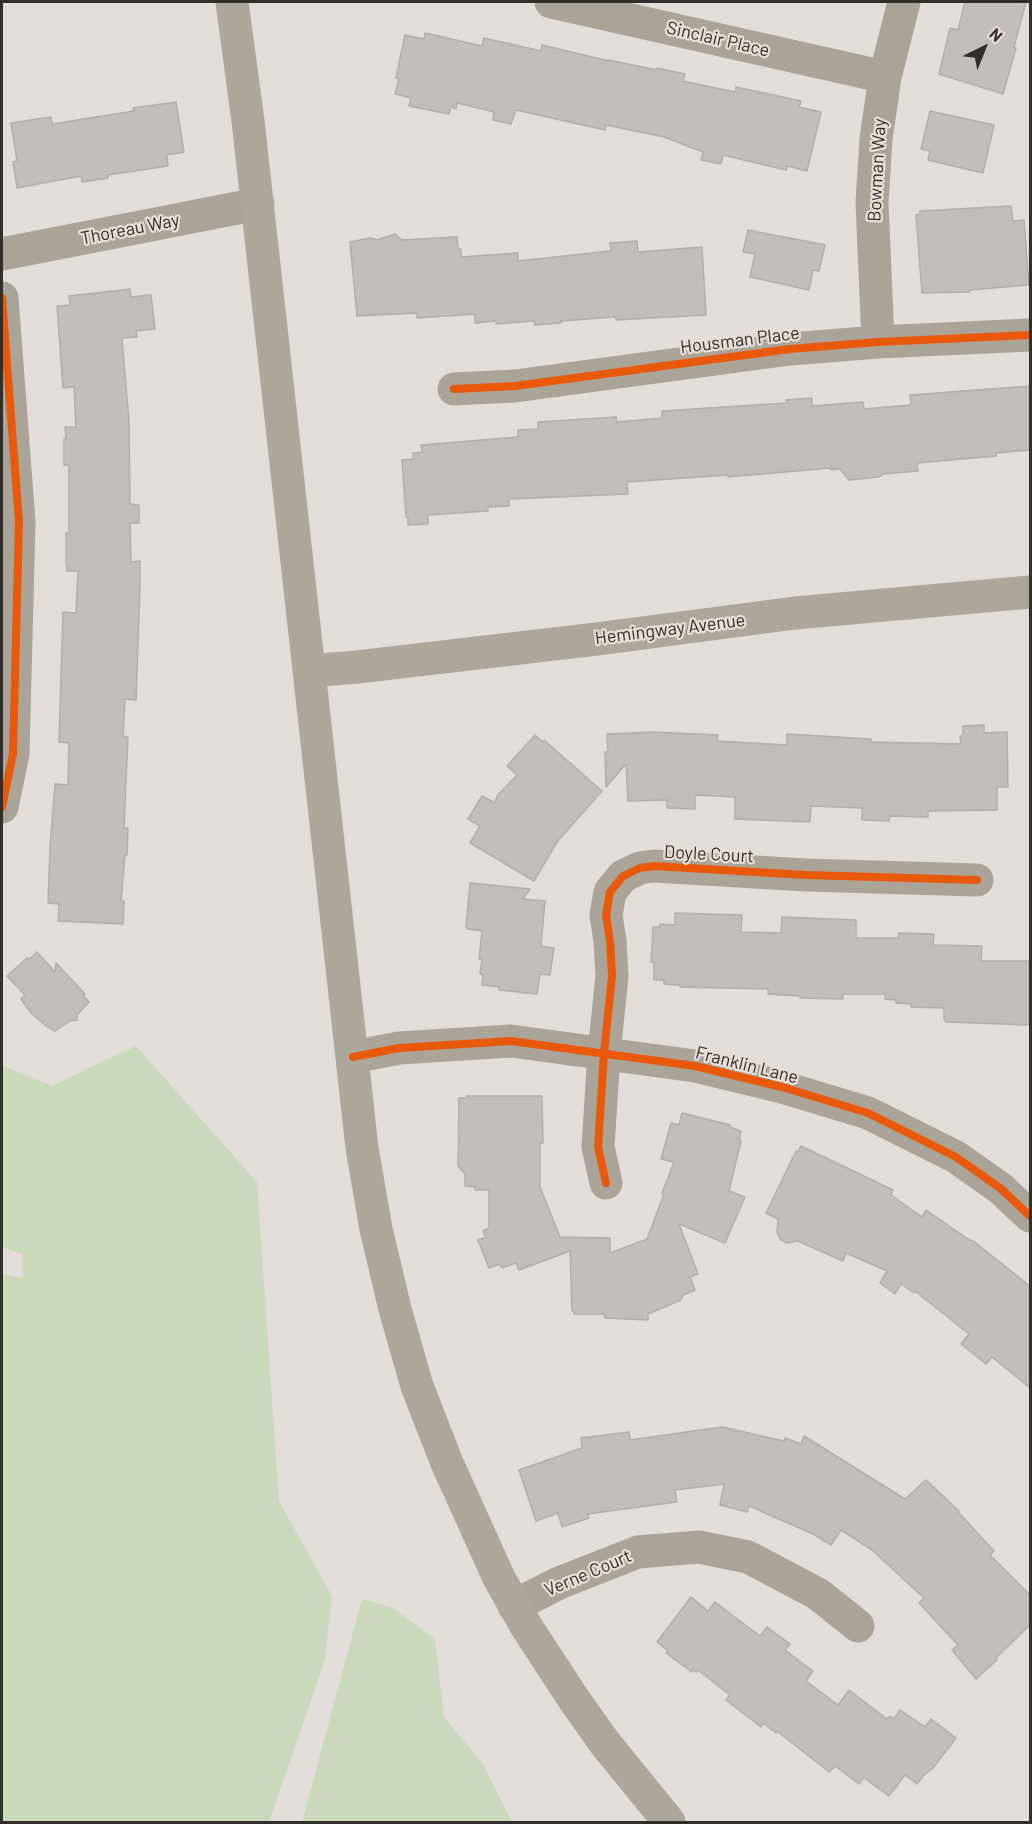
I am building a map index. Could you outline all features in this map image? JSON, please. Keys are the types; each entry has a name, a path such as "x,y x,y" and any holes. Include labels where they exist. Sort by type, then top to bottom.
{"main road":[{"path":"232,2 258,204 362,1148 376,1229 395,1309 417,1386 447,1463 499,1578 514,1606 573,1698 604,1742 669,1822"},
{"name":"Hemingway Avenue","path":"310,671 357,668 795,613 1030,592"}],"street":[{"name":"Sinclair Place","path":"551,2 885,77"},
{"name":"Bowman Way","path":"878,342 872,202 876,139 885,77 904,2"},
{"name":"Thoreau Way","path":"2,254 258,204"},
{"path":"2,298 19,522 13,754 2,807"},
{"name":"Housman Place","path":"453,389 515,386 790,349 878,342 1030,335"},
{"name":"Doyle Court","path":"606,1183 598,1147 612,976 606,915 610,892 623,876 640,868 654,866 806,875 977,880"},
{"name":"Franklin Lane","path":"353,1057 399,1048 511,1041 695,1066 868,1113 956,1157 1000,1188 1030,1216"},
{"name":"Verne Court","path":"514,1606 559,1583 638,1552 699,1547 748,1557 818,1594 858,1626"}],"green space":[{"path":"136,1046 257,1182 279,1501 332,1596 325,1660 269,1822 2,1822 2,1274 23,1278 22,1254 2,1247 2,1065 52,1086"},
{"path":"362,1599 393,1608 435,1639 444,1717 483,1764 512,1822 302,1822"}],"building":[{"path":"965,2 1026,2 1003,94 939,74 950,28 958,30"},
{"path":"425,33 482,46 484,38 541,51 542,45 609,61 685,74 683,81 735,92 736,87 801,101 799,107 821,112 807,171 787,166 786,170 723,155 721,164 701,160 703,152 664,137 606,125 605,130 516,110 511,124 493,120 494,112 457,103 456,109 451,107 449,114 409,106 411,98 395,94 405,35 424,39"},
{"path":"176,102 184,152 167,155 168,166 108,175 108,178 82,182 81,176 17,188 13,162 17,161 11,123 51,117 52,124"},
{"path":"930,111 994,125 983,173 928,160 930,151 921,149"},
{"path":"1011,206 1013,221 1024,220 1029,285 970,290 970,292 922,293 916,215 920,214 920,211"},
{"path":"748,230 825,245 819,271 813,270 809,290 750,277 755,254 743,252"},
{"path":"395,234 402,240 457,237 461,257 518,253 518,261 611,251 610,243 637,241 638,252 702,247 706,315 616,320 615,317 535,325 534,321 475,323 475,314 417,318 417,313 357,316 350,242 370,238 377,240"},
{"path":"130,289 131,297 151,295 155,329 136,331 137,337 122,338 129,421 130,504 139,505 139,523 130,523 131,562 140,561 136,700 125,699 123,737 128,737 124,828 128,828 121,901 124,901 123,924 58,921 59,904 48,903 55,784 68,785 69,743 59,742 63,612 76,613 78,571 67,571 66,560 66,533 69,533 69,465 64,465 64,439 66,439 65,427 76,427 74,387 63,388 57,306 70,305 69,296"},
{"path":"1030,386 1030,450 996,453 996,456 917,463 918,471 849,480 840,469 831,470 831,468 728,477 728,475 627,482 628,494 509,499 509,506 488,507 488,511 428,515 428,524 408,525 408,517 406,517 402,460 413,459 413,453 422,452 421,445 518,437 518,430 538,429 538,422 616,417 617,422 662,418 662,411 787,403 786,400 812,398 812,406 863,402 864,409 911,405 910,395"},
{"path":"984,725 984,733 1007,732 1008,787 997,787 997,810 928,811 928,817 890,816 889,821 862,820 862,808 811,806 810,822 735,819 735,797 695,795 695,809 667,808 667,800 628,801 626,764 606,787 607,734 654,732 718,735 717,741 787,745 787,734 871,739 871,742 961,744 960,736 963,736 963,726"},
{"path":"535,735 543,742 544,740 602,791 557,842 534,881 470,843 480,826 468,819 482,796 495,803 497,796 517,775 507,766"},
{"path":"470,883 530,889 523,899 545,901 541,946 554,948 550,975 540,974 537,994 499,990 499,987 482,985 483,975 480,974 482,959 479,959 482,931 466,927"},
{"path":"675,913 742,915 741,932 781,933 782,917 856,920 856,938 898,938 899,933 934,934 933,945 982,946 981,961 1030,961 1030,1025 946,1022 944,1008 911,1007 911,1004 896,1003 896,1000 885,999 885,994 843,994 843,999 800,998 800,996 768,994 768,989 680,987 680,985 664,984 664,980 654,980 654,962 651,962 653,927 659,927 660,924 675,925"},
{"path":"37,952 55,972 56,963 85,994 83,995 89,1002 77,1015 77,1020 70,1021 55,1031 31,1013 21,999 25,995 7,976"},
{"path":"467,1096 542,1096 543,1143 540,1143 540,1187 560,1237 610,1238 610,1253 647,1239 674,1162 661,1159 671,1123 679,1125 682,1113 730,1125 741,1131 739,1140 741,1141 729,1191 745,1197 725,1243 679,1224 698,1274 690,1277 695,1290 683,1295 681,1300 648,1314 648,1320 605,1318 604,1314 574,1314 572,1311 570,1251 519,1270 516,1263 502,1268 500,1264 489,1268 478,1240 486,1237 483,1231 489,1228 489,1190 475,1190 475,1187 465,1186 465,1174 458,1166 459,1098 467,1098"},
{"path":"801,1146 893,1190 891,1195 922,1217 926,1210 972,1240 1030,1286 1030,1388 992,1357 986,1364 961,1344 969,1334 915,1291 914,1293 901,1284 895,1294 880,1283 887,1271 846,1253 843,1261 798,1241 787,1243 780,1239 777,1232 778,1219 766,1213 796,1151 798,1152"},
{"path":"722,1427 784,1441 785,1438 801,1444 804,1436 905,1499 926,1480 959,1511 994,1551 990,1555 1030,1595 1030,1625 976,1679 952,1650 958,1645 919,1603 924,1598 872,1550 841,1530 831,1545 813,1534 749,1506 747,1512 720,1505 724,1484 675,1490 677,1502 587,1514 589,1518 562,1527 558,1513 536,1521 519,1470 582,1448 581,1438 629,1432 630,1440"},
{"path":"691,1597 708,1611 715,1602 760,1636 767,1627 790,1644 785,1650 813,1671 806,1681 838,1705 849,1690 887,1719 890,1716 894,1719 900,1710 925,1727 931,1719 956,1738 933,1768 917,1784 905,1775 889,1796 864,1778 859,1784 835,1766 829,1772 777,1731 776,1733 763,1723 761,1727 726,1700 730,1695 698,1670 692,1672 666,1653 668,1651 657,1642"}],"cycle path":[{"path":"2,298 19,522 13,754 2,807"},
{"path":"454,389 515,386 790,349 878,342 1030,335"},
{"path":"606,1183 598,1147 612,976 606,915 610,892 623,876 640,868 654,866 806,875 977,880"},
{"path":"353,1057 399,1048 511,1041 695,1066 782,1087 868,1113 956,1157 1000,1188 1030,1216"}]}
